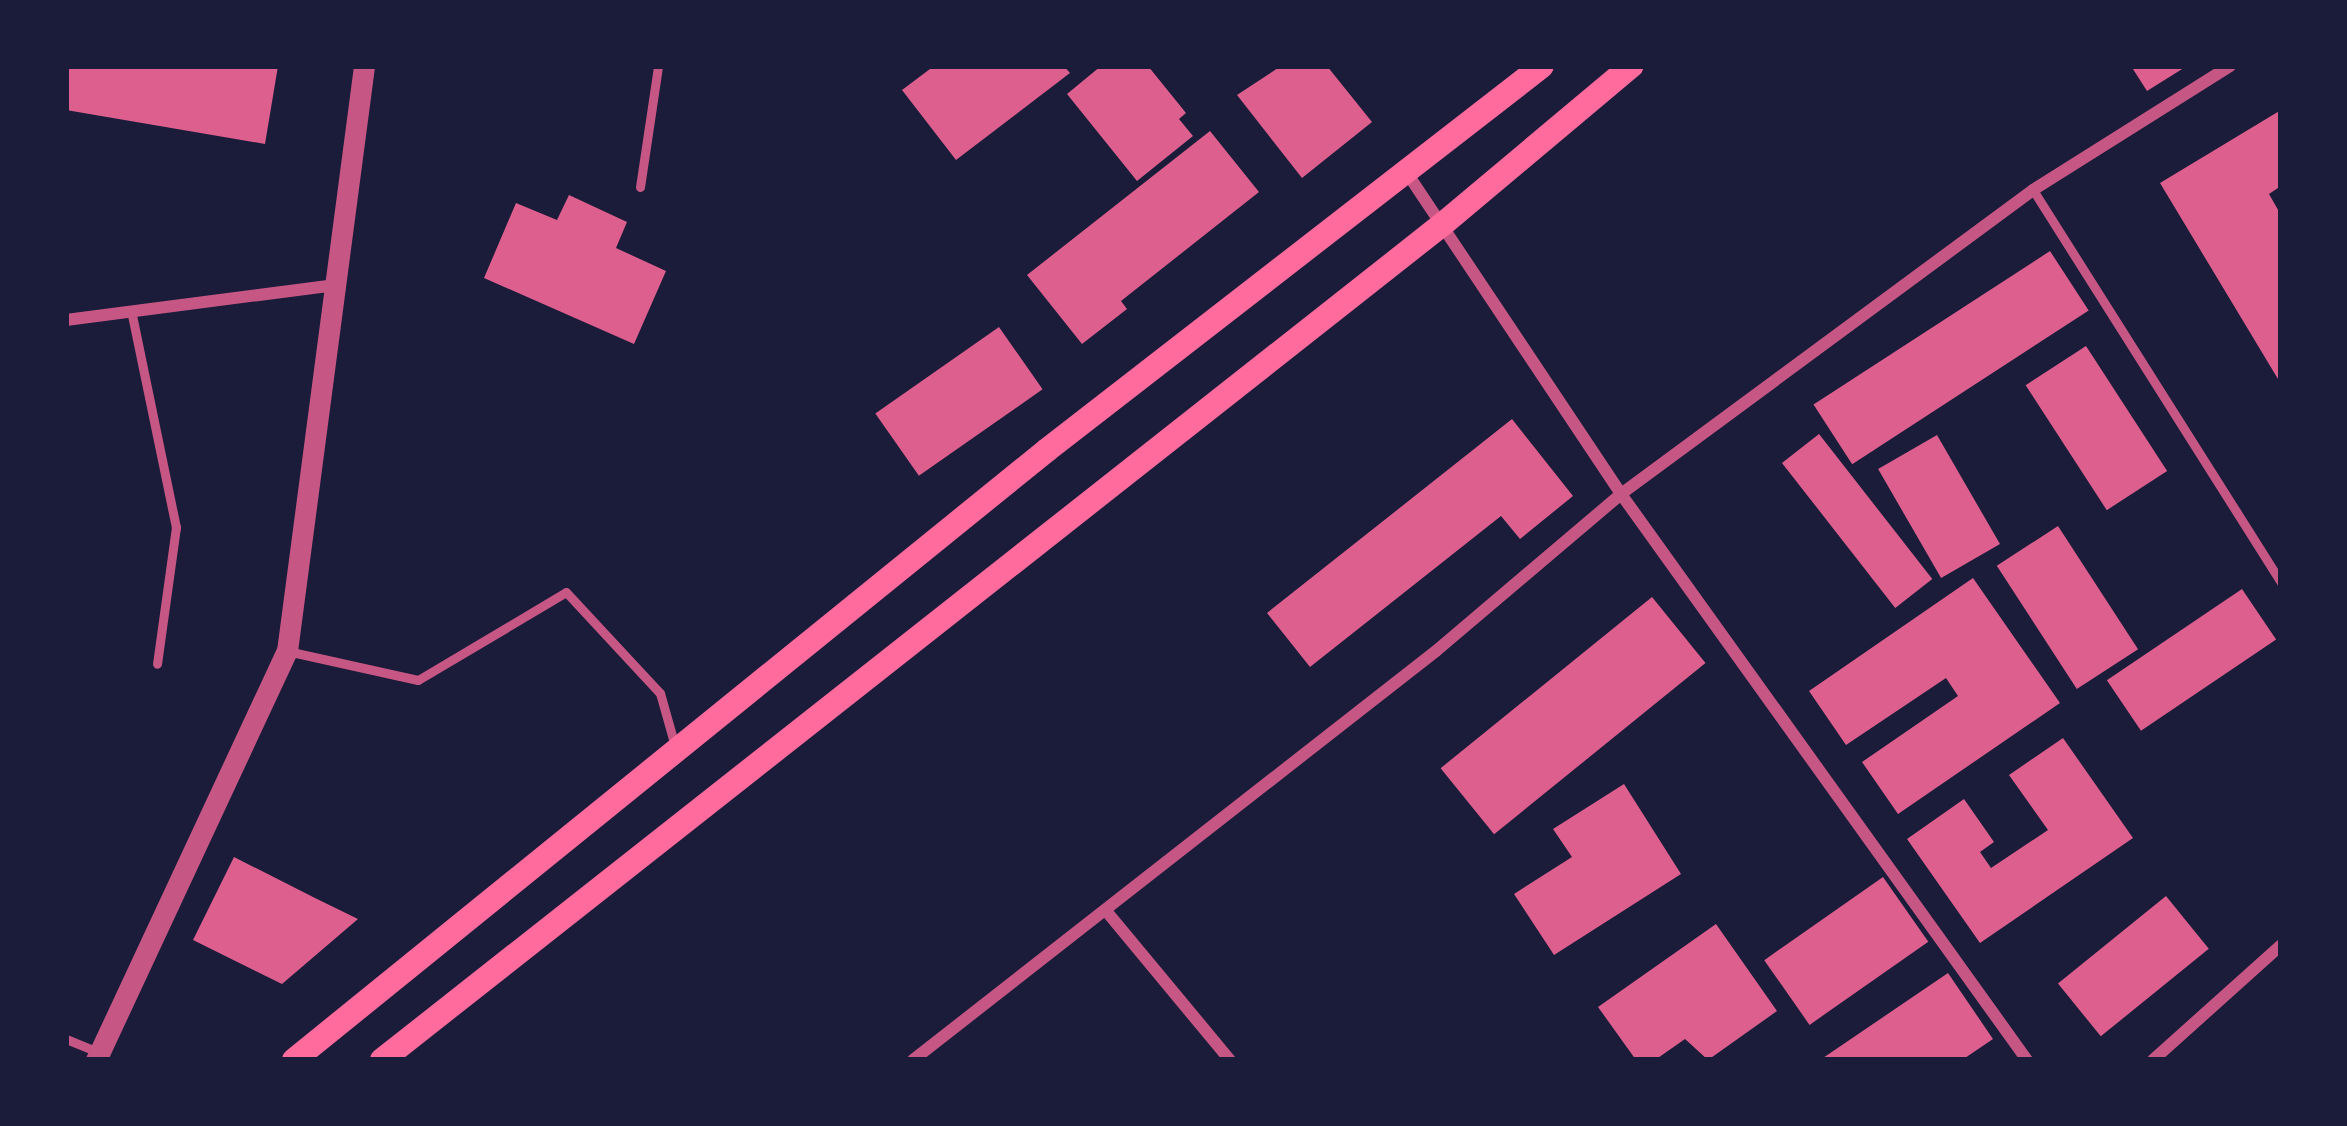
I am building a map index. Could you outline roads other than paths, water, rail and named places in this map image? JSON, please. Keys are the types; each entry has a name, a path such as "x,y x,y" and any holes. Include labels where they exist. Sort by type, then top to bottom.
{"main road":[{"path":"294,1060 675,747 1542,66"},
{"path":"394,1057 1443,224 1630,66"}],"street":[{"path":"98,1056 287,651 364,66"},
{"path":"913,1060 1107,912 1621,494 2032,190 2230,66"},
{"path":"1407,173 1621,494 2027,1060"},
{"path":"66,320 337,285"},
{"path":"1107,912 1230,1060"},
{"path":"2153,1060 2281,945"}],"lane":[{"path":"640,187 658,66"},
{"path":"2032,190 2281,583"},
{"path":"132,315 176,527 158,664"},
{"path":"287,651 418,680 566,592 660,693 675,747"},
{"path":"66,1039 98,1056"}]}
